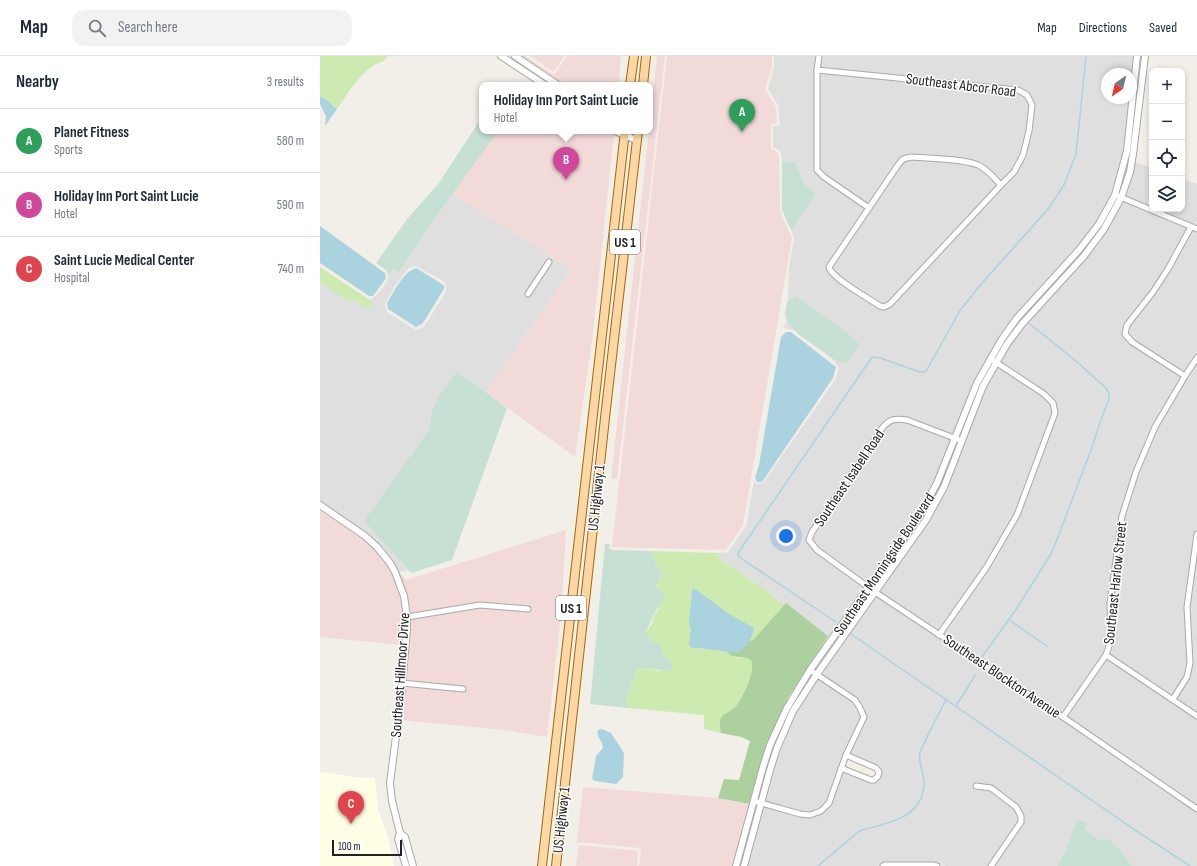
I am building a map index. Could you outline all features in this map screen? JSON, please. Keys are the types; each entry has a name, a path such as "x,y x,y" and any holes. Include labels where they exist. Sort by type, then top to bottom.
{"main road":[{"path":"630,82 634,56"},
{"path":"643,82 646,56"},
{"name":"US Highway 1","path":"542,866 600,350 632,134"},
{"name":"US Highway 1","path":"556,866 610,367 614,345 632,134"},
{"path":"603,329 608,340 614,345"},
{"path":"600,350 606,355 610,367"},
{"path":"571,612 576,622 582,625"},
{"path":"569,626 575,631 580,644"}],"street":[{"path":"502,56 541,82"},
{"path":"515,56 554,82"},
{"path":"819,56 816,170 824,178 869,208 898,165 903,159 911,157 969,162 980,165 1001,185"},
{"name":"Southeast Morningside Boulevard","path":"1136,68 1137,56"},
{"name":"Southeast Morningside Boulevard","path":"744,866 770,770 793,711 817,674 926,520 944,486 974,406 996,362 1022,324 1084,256 1104,229 1130,172 1144,56"},
{"name":"Southeast Abcor Road","path":"818,70 1018,90 1027,95 1032,105 1029,131 1023,155 1014,172 890,304 884,307 880,306 841,280 828,268 869,208"},
{"path":"1137,75 1142,76"},
{"name":"Southeast Morningside Boulevard","path":"737,866 763,767 776,731 787,708 810,670 920,516 937,483 976,383 990,358 1017,318 1079,250 1118,196 1127,151 1132,104"},
{"path":"1131,114 1138,115"},
{"path":"1118,196 1194,228 1153,292 1127,325 1125,334 1132,342 1184,376"},
{"path":"1079,250 1084,256"},
{"path":"528,294 549,262"},
{"path":"1032,302 1038,307"},
{"path":"939,635 986,568 1017,515 1055,413 1053,403 1044,394 990,358"},
{"name":"Southeast Harlow Street","path":"1063,717 1106,655 1111,640 1110,604 1122,516 1136,472 1155,428 1184,376 1197,358"},
{"name":"Southeast Isabell Road","path":"809,540 812,532 883,427 889,421 893,419 902,419 962,441"},
{"name":"Southeast Hillmoor Drive","path":"320,505 365,536 384,555 400,584 404,596 407,617 402,683 390,783 392,801 400,833 398,839 406,866"},
{"path":"1173,699 1187,677 1190,663 1187,607 1197,534"},
{"name":"Southeast Blockton Avenue","path":"809,540 817,550 869,588 1063,717 1197,809"},
{"path":"407,617 480,606 528,609"},
{"path":"1106,655 1197,716"},
{"path":"754,801 800,814 810,815 821,811 828,803 846,754 864,716 855,700 810,670"},
{"path":"402,683 463,689"},
{"path":"776,731 783,734"},
{"path":"841,768 871,780 874,780 878,776 879,772 876,768 846,754"},
{"path":"976,786 990,788 1016,807 1021,816 1021,822 991,866"},
{"name":"Southeast Hillmoor Drive","path":"400,833 405,837 413,866"},
{"path":"883,866 937,866"}],"shaded area":[{"path":"520,56 525,56 555,74 567,56 621,56 619,82 559,82"},
{"path":"530,56 564,56 554,72"},
{"path":"657,56 665,56 617,479 611,479 649,134 653,134 653,93"},
{"path":"667,56 772,56 772,68 765,89 776,107 777,123 771,124 771,148 779,154 780,211 792,238 743,525 726,550 612,547"},
{"path":"774,56 816,56 814,170 822,179 865,209 825,268 828,273 839,283 883,310 891,305 1016,173 1025,156 1032,131 1034,104 1029,92 1019,88 820,68 821,56 1135,56 1134,68 1101,68 1101,104 1129,104 1124,151 1113,194 1097,223 1078,249 1000,338 974,382 953,435 903,417 893,417 888,419 881,426 810,530 806,542 815,552 866,588 810,666 785,706 789,696 786,603 784,606 763,588 720,559 719,553 728,552 746,526 754,481 756,484 763,483 835,380 839,368 831,358 798,334 796,296 788,302 789,268 794,238 791,230 816,194 804,185 800,178 796,162 782,162 781,152 773,147 773,126 778,126 780,124 778,105 768,89 774,67"},
{"path":"820,73 1017,93 1025,97 1029,106 1027,131 1020,155 1012,170 1002,182 981,163 970,159 912,154 903,157 896,164 868,204 825,175 819,168"},
{"path":"479,122 479,134 495,134 414,248 399,272 393,268 388,275 387,271 376,263 408,218 439,183"},
{"path":"495,134 614,134 592,341 575,457 486,392 571,271 567,266 453,194"},
{"path":"911,160 968,164 978,168 998,186 884,304 842,278 831,268 899,167 904,162"},
{"path":"782,162 796,162 802,180 816,194 791,230 782,210"},
{"path":"1134,162 1149,167 1149,207 1124,196"},
{"path":"1185,180 1197,184 1197,226 1162,212 1185,212"},
{"path":"453,194 567,266 571,271 486,392 471,381 432,412 429,430 365,522 408,570 398,572 379,545 320,502 320,282 347,299 357,302 367,308 370,307 371,300 381,291 393,267 399,271","holes":["416,266 443,281 447,287 444,295 423,327 416,330 387,312 385,304 394,287 409,268"]},
{"path":"1122,201 1188,229 1151,291 1124,325 1122,334 1130,344 1181,377 1152,426 1134,471 1120,516 1109,640 1104,654 1063,713 942,634 988,570 1019,516 1057,413 1055,401 1046,392 999,361 1024,325 1085,258"},
{"path":"1192,230 1197,231 1197,353 1184,372 1133,339 1128,333 1129,326 1155,294 1170,271"},
{"path":"796,296 846,332 859,344 847,363 835,360 798,334 787,321 785,314 787,302"},
{"path":"787,321 797,333 793,330 783,328"},
{"path":"1197,362 1197,527 1193,537 1185,607 1187,663 1185,676 1172,695 1109,653 1114,640 1113,604 1125,517 1139,473 1157,428"},
{"path":"997,366 1042,396 1050,404 1052,413 1014,514 984,567 938,631 879,591 928,521 985,387"},
{"path":"456,373 471,381 507,408 452,560 411,573 365,522 367,517 429,430 432,412 438,398"},
{"path":"893,422 906,423 951,440 935,482 917,515 869,584 818,547 812,540 814,533 885,429"},
{"path":"956,442 959,443 941,486 923,519 875,588 873,587 922,517 940,484"},
{"path":"320,509 363,538 376,549 393,574 402,597 405,617 396,719 402,645 320,637"},
{"path":"566,530 561,617 547,737 505,730 400,720 407,595 397,570 406,580"},
{"path":"605,544 610,544 609,548 612,550 650,551 655,559 656,566 661,569 662,573 656,587 661,591 664,597 646,632 650,639 661,646 662,654 671,661 672,670 637,669 627,696 627,708 590,704"},
{"path":"1197,550 1197,713 1176,698 1189,678 1192,663 1190,607"},
{"path":"876,596 1061,719 1197,813 1197,866 1132,866 1118,847 1099,840 1085,829 1075,824 1065,853 1057,866 994,866 1023,823 1023,815 1018,805 992,786 974,783 973,788 989,790 1014,809 1019,821 988,866 946,866 933,862 885,862 878,866 747,866 762,807 811,818 821,814 830,805 842,772 870,783 875,783 880,777 882,772 878,766 850,753 866,717 863,706 857,698 820,673"},
{"path":"1107,658 1197,719 1197,806 1067,716"},
{"path":"817,678 854,702 861,717 843,756 826,802 820,809 810,812 764,801 779,749 796,712"},
{"path":"320,772 362,778 375,778 378,809 388,838 394,866 320,866"},
{"path":"583,787 718,798 750,804 733,866 639,866 641,851 639,848 579,842 576,845"},
{"path":"1080,820 1087,823 1085,829 1099,840 1108,839 1118,847 1132,866 1057,866 1065,853 1075,824"},
{"path":"579,845 638,851 637,866 576,866"}],"green space":[{"path":"320,56 388,56 384,61 370,68 358,80 337,109 320,96"},
{"path":"320,267 371,300 371,307 367,308 357,302 347,300 320,282"},
{"path":"650,551 719,553 720,559 763,588 784,606 753,640 734,645 735,658 749,659 753,663 751,676 739,703 721,719 721,733 704,729 704,715 627,708 627,696 637,669 651,669 660,671 671,661 662,654 661,646 650,639 646,632 651,625 654,615 659,609 661,591 656,587 662,573 661,569 656,566 655,559"},
{"path":"786,603 828,636 789,696 773,733 750,804 718,798 724,779 739,780 750,741 741,737 721,733 721,718 739,702 748,684 752,670 751,660 730,655 724,648 753,640"}],"water":[{"path":"320,96 337,109 325,126 326,116 320,104"},
{"path":"320,226 385,273 386,278 373,296 369,296 320,263"},
{"path":"416,268 445,287 425,320 422,324 416,327 388,309 387,303 403,278 411,270"},
{"path":"786,332 791,332 836,367 833,378 762,482 757,482 755,478 759,465 781,337"},
{"path":"694,588 729,614 754,628 751,638 741,651 738,653 692,648 689,645 691,629 689,623 692,591"},
{"path":"602,729 611,733 624,753 623,777 616,784 595,781 592,779 596,756 603,748 598,732 598,730"}],"waterway":[{"path":"836,622 739,557 738,553 872,357 880,358 920,372 926,371 961,309 1049,208 1064,185 1076,154 1086,56"},
{"path":"982,657 1017,608 1051,554 1109,399 1109,393 1106,388 1076,361 1030,324"},
{"path":"1009,620 1047,646"},
{"path":"851,634 1132,828 1190,866"},
{"path":"956,706 976,674"},
{"path":"818,866 858,832 883,825 903,817 912,811 918,804 922,794 924,782 920,752 946,700"}],"place":[{"name":"Planet Fitness","path":"742,132"},
{"name":"Holiday Inn Port Saint Lucie","path":"566,180"},
{"name":"Saint Lucie Medical Center","path":"351,824"}]}
